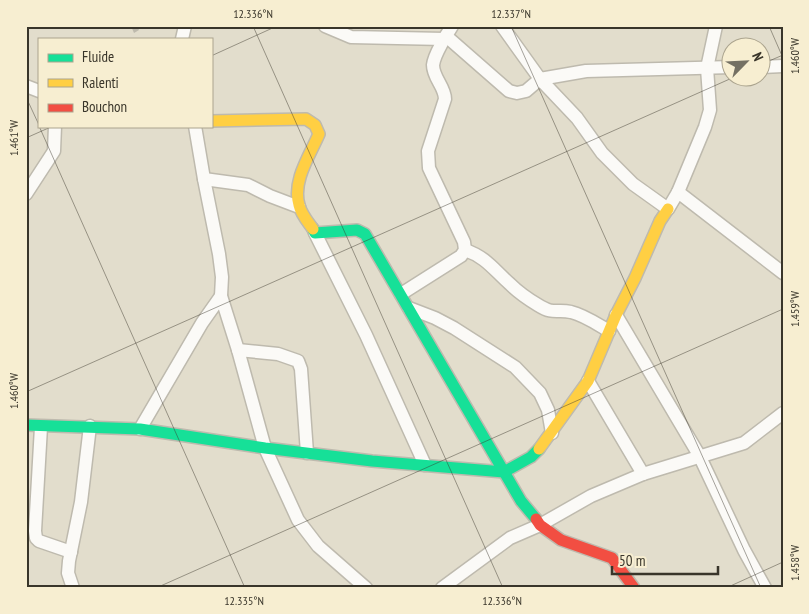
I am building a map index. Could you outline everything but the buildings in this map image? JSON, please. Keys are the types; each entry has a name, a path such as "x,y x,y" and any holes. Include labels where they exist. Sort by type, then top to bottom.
{"street":[{"path":"325,26 351,37 447,34 510,91 517,93 526,91 540,79 586,71 722,67"},
{"path":"502,26 540,79 577,118 602,153 633,184 668,209"},
{"path":"26,425 140,429 265,448 372,461 504,472 531,458 542,447 588,381 616,315 635,278 660,221 678,192 705,127 710,110 707,68 716,26"},
{"path":"401,294 461,256 465,250 464,242 429,168 428,159 445,99 444,91 433,68 447,34"},
{"path":"26,86 38,91"},
{"path":"212,121 306,119 313,122 317,127 319,134 299,181 300,207 315,232 366,335 425,465"},
{"path":"26,194 54,151 54,128"},
{"path":"195,128 220,254 221,296 265,448 298,520 318,546 366,588"},
{"path":"204,179 248,185 270,196 300,207"},
{"path":"678,192 783,273"},
{"path":"315,232 357,230 365,234 521,501 540,525 561,540 612,558 634,588"},
{"path":"465,250 478,254 486,260 513,287 539,306 551,312 569,312 609,331"},
{"path":"140,429 202,323 221,296"},
{"path":"409,308 441,321 515,367 540,393 548,410 552,433"},
{"path":"616,315 700,455 744,550 765,588"},
{"path":"238,350 278,354 298,361 301,368 307,453"},
{"path":"588,381 643,474"},
{"path":"442,588 510,538 540,525 591,496 643,474 744,443 783,413"},
{"path":"41,426 36,538 39,541 71,552"},
{"path":"73,588 68,573 85,478 90,426"}],"traffic: fast":[{"path":"313,229 315,233 357,230 365,234 521,501 536,519"},
{"path":"26,425 140,429 265,448 372,461 504,472 531,457 539,449"}],"traffic: slow":[{"path":"212,121 306,119 315,125 319,134 303,168 297,196 301,212 313,229"},
{"path":"539,449 588,381 616,315 635,278 660,221 668,209"}],"traffic: jam":[{"path":"536,519 540,525 561,540 612,558 634,588"}]}
